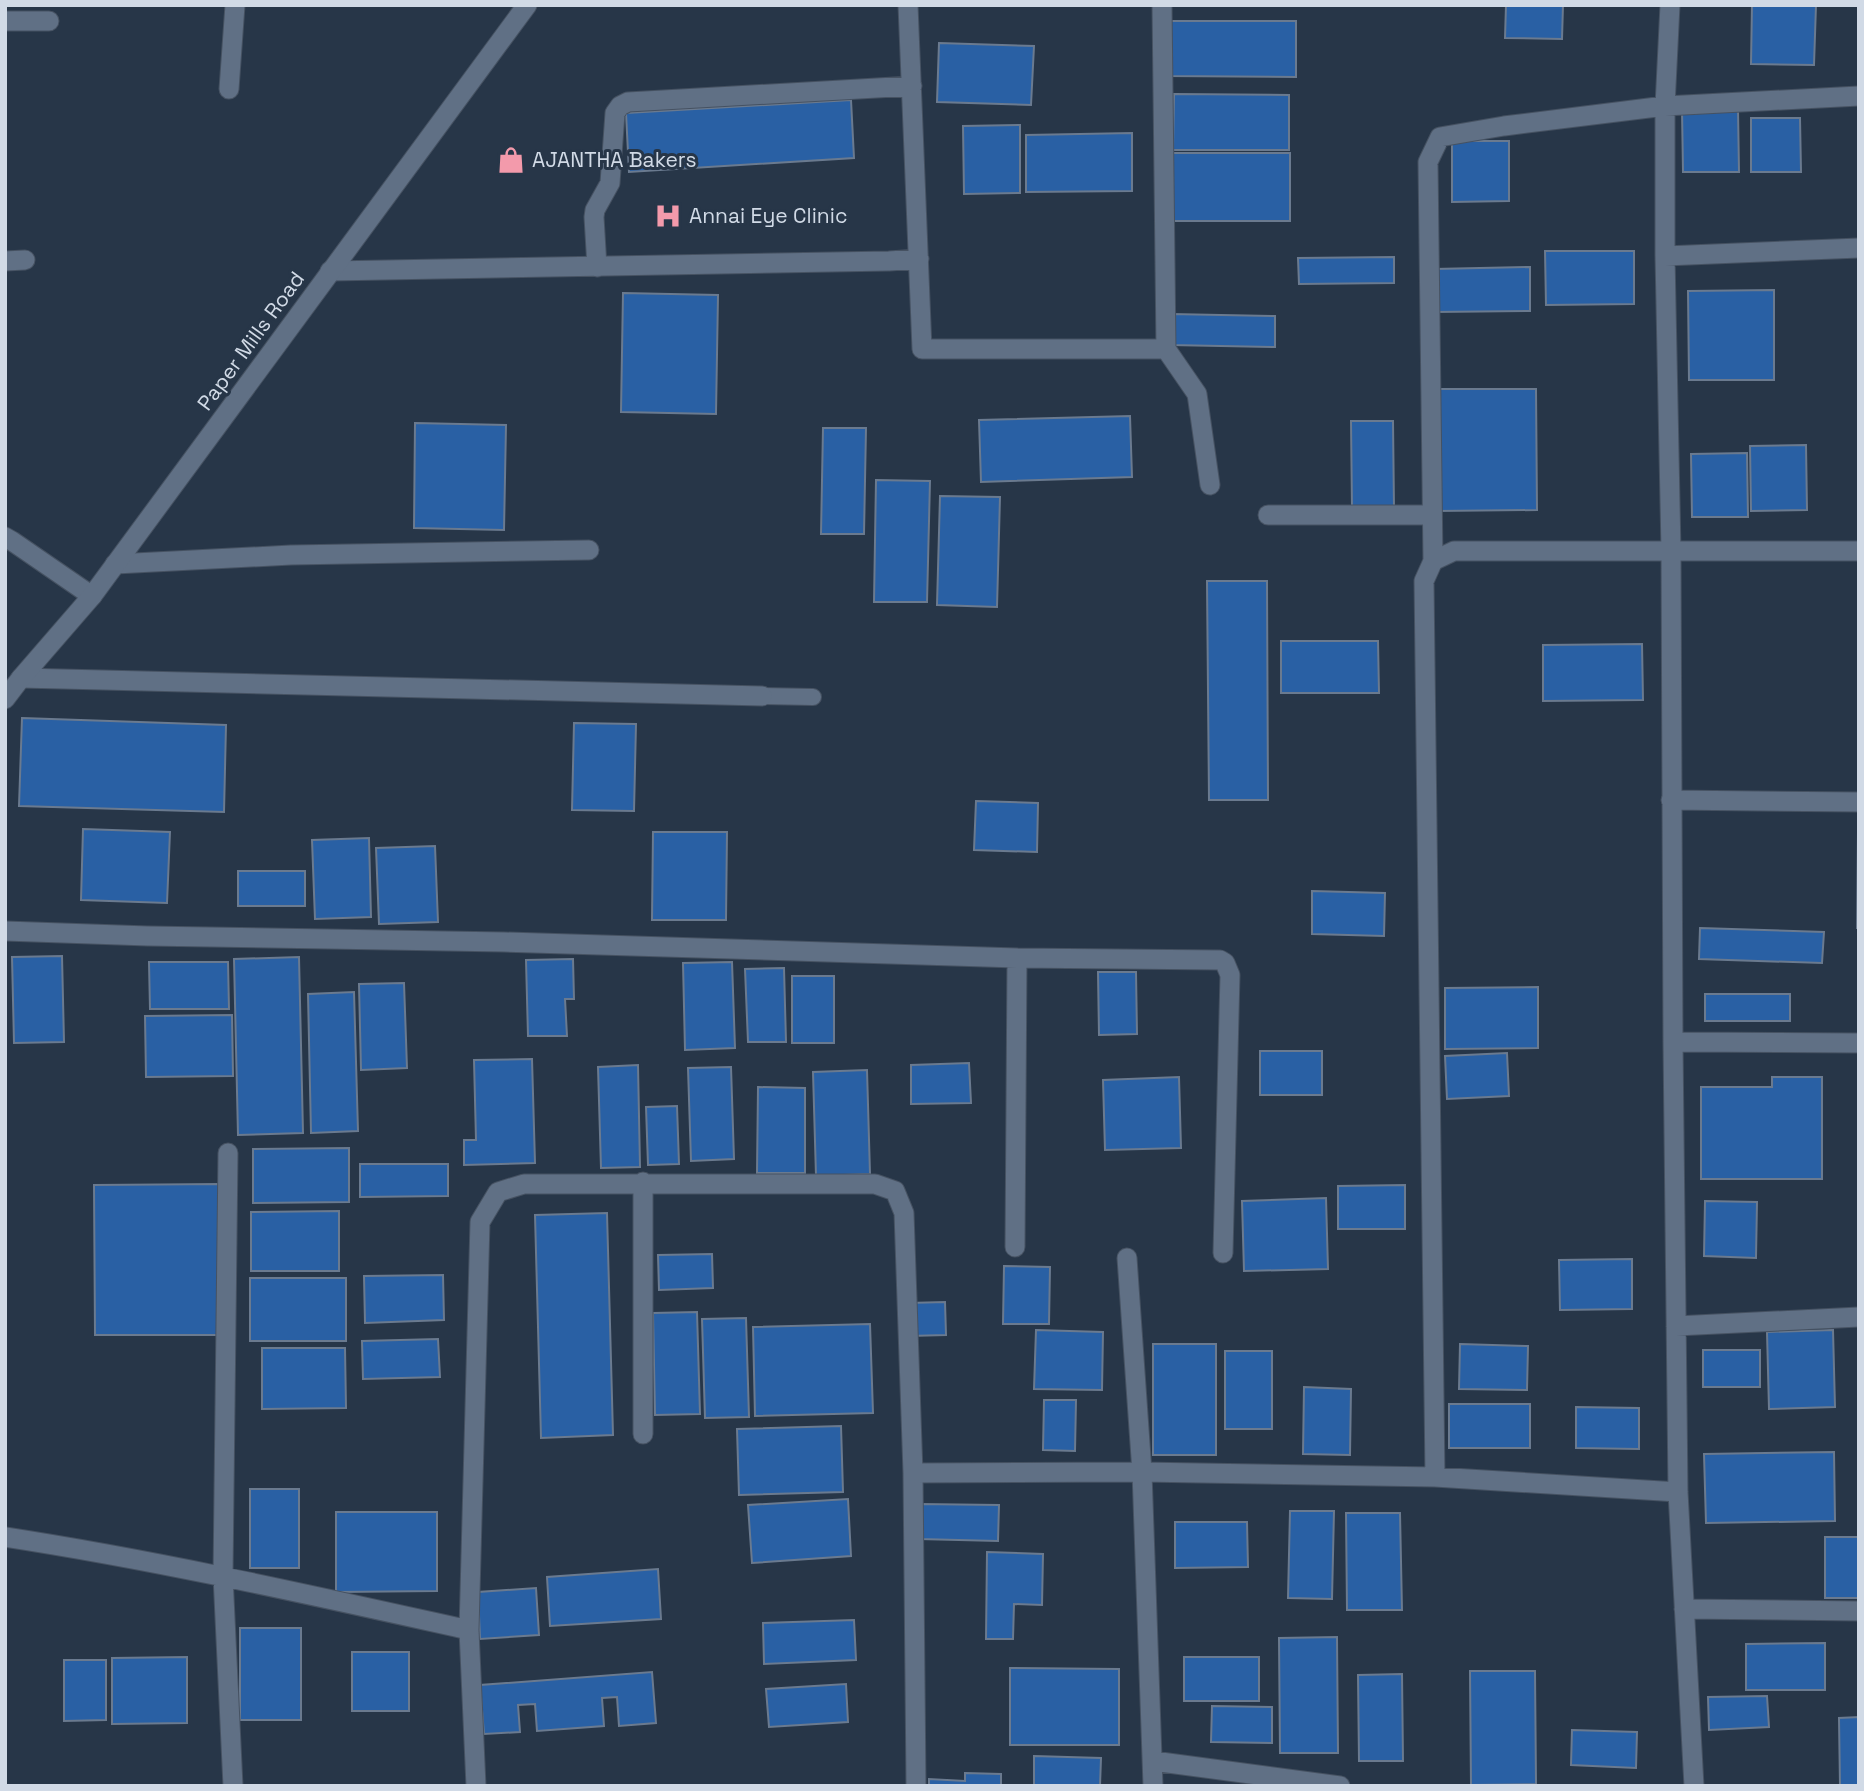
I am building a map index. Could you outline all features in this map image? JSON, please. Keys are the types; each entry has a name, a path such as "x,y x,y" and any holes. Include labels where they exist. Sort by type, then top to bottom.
{"street":[{"path":"229,89 234,5"},
{"name":"Paper Mills Road","path":"5,699 92,596 527,5"},
{"path":"908,5 922,349 1166,349"},
{"path":"1162,5 1166,349 1197,394 1210,485"},
{"path":"1670,5 1665,106 1665,256 1671,551 1678,1492 1694,1786"},
{"path":"5,21 49,21"},
{"path":"597,267 594,217 610,183 615,113 620,106 628,102 912,86"},
{"path":"1435,1477 1424,580 1433,561 1428,162 1440,137 1504,125 1665,106 1859,96"},
{"path":"1665,256 1859,248"},
{"path":"330,271 919,259"},
{"path":"5,261 26,260"},
{"path":"1268,515 1432,515"},
{"path":"5,537 92,596"},
{"path":"115,564 291,555 589,550"},
{"path":"1433,561 1454,551 1859,551"},
{"path":"21,678 762,696"},
{"path":"1671,800 1859,803"},
{"path":"5,931 1017,958 1220,960 1225,963 1230,975 1223,1253"},
{"path":"1015,1247 1017,958"},
{"path":"1673,1042 1859,1043"},
{"path":"228,1153 223,1576 233,1786"},
{"path":"643,1182 643,1434"},
{"path":"475,1786 469,1630 480,1222 498,1192 524,1184 643,1182 875,1184 895,1191 904,1213 913,1473 916,1786"},
{"path":"1127,1258 1142,1472 1153,1786"},
{"path":"1676,1326 1859,1318"},
{"path":"913,1473 1142,1472 1435,1477 1678,1492"},
{"path":"5,1537 223,1576 469,1630"},
{"path":"1684,1609 1859,1611"},
{"path":"1153,1761 1339,1786"}],"lane":[{"path":"762,696 814,697"}],"building":[{"path":"1506,5 1563,5 1562,39 1505,38"},
{"path":"1752,5 1816,5 1814,65 1751,64"},
{"path":"1166,21 1296,21 1296,77 1165,76"},
{"path":"939,43 1034,46 1031,105 937,102"},
{"path":"1174,94 1289,95 1289,150 1173,150"},
{"path":"851,100 854,158 629,172 626,113"},
{"path":"1738,109 1739,172 1683,172 1682,110"},
{"path":"1751,118 1800,118 1801,172 1751,172"},
{"path":"1020,125 1020,193 964,194 963,126"},
{"path":"1132,133 1132,191 1026,192 1026,135"},
{"path":"1452,141 1509,141 1509,201 1452,202"},
{"path":"1165,153 1290,153 1290,221 1165,221"},
{"path":"1545,251 1634,251 1634,304 1546,305"},
{"path":"1394,257 1394,283 1299,284 1298,258"},
{"path":"1530,267 1530,311 1435,312 1434,269"},
{"path":"1774,290 1774,380 1689,380 1688,291"},
{"path":"623,293 718,295 716,414 621,412"},
{"path":"1171,314 1275,316 1275,347 1170,345"},
{"path":"1435,389 1536,389 1537,510 1436,511"},
{"path":"1130,416 1132,477 981,482 979,420"},
{"path":"1351,421 1393,421 1394,509 1352,509"},
{"path":"415,423 506,425 504,530 414,528"},
{"path":"823,428 866,428 864,534 821,534"},
{"path":"1806,445 1807,510 1751,511 1750,446"},
{"path":"1747,453 1748,517 1692,517 1691,454"},
{"path":"876,480 930,481 927,602 874,602"},
{"path":"940,496 1000,497 997,607 937,605"},
{"path":"1207,581 1267,581 1268,800 1209,800"},
{"path":"1281,641 1378,641 1379,693 1281,693"},
{"path":"1642,644 1643,700 1543,701 1543,645"},
{"path":"22,718 226,725 224,812 19,806"},
{"path":"574,723 636,724 634,811 572,810"},
{"path":"976,801 1038,803 1037,852 974,850"},
{"path":"83,829 170,832 167,903 81,900"},
{"path":"653,832 727,832 726,920 652,920"},
{"path":"1858,832 1859,928 1857,928"},
{"path":"369,838 371,917 315,919 312,840"},
{"path":"435,846 438,922 379,924 376,848"},
{"path":"238,871 305,871 305,906 238,906"},
{"path":"1312,891 1385,893 1384,936 1312,934"},
{"path":"1700,928 1824,932 1822,963 1699,959"},
{"path":"62,956 64,1042 14,1043 12,957"},
{"path":"299,957 303,1133 238,1135 234,959"},
{"path":"573,959 574,999 565,999 567,1036 528,1036 526,960"},
{"path":"149,962 228,962 229,1009 150,1009"},
{"path":"732,962 735,1048 685,1050 683,963"},
{"path":"784,968 786,1042 748,1042 745,969"},
{"path":"1098,972 1136,972 1137,1034 1099,1035"},
{"path":"792,976 834,976 834,1043 792,1043"},
{"path":"404,983 407,1068 361,1070 359,984"},
{"path":"1538,987 1538,1048 1445,1049 1445,988"},
{"path":"354,992 358,1131 311,1133 308,994"},
{"path":"1705,994 1790,994 1790,1021 1705,1021"},
{"path":"232,1015 233,1076 146,1077 145,1016"},
{"path":"1260,1051 1322,1051 1322,1095 1260,1095"},
{"path":"1507,1053 1509,1096 1447,1099 1445,1056"},
{"path":"532,1059 535,1163 464,1165 464,1140 476,1140 474,1060"},
{"path":"969,1063 971,1103 911,1104 911,1065"},
{"path":"638,1065 640,1167 601,1168 598,1067"},
{"path":"731,1067 734,1159 691,1161 688,1068"},
{"path":"867,1070 870,1174 816,1176 813,1072"},
{"path":"1179,1077 1181,1148 1105,1150 1103,1080"},
{"path":"1772,1077 1822,1077 1822,1179 1701,1179 1701,1087 1772,1087"},
{"path":"758,1087 805,1088 805,1173 757,1173"},
{"path":"677,1106 679,1164 648,1165 646,1107"},
{"path":"349,1148 349,1202 253,1203 253,1149"},
{"path":"360,1164 448,1164 448,1196 360,1197"},
{"path":"220,1184 221,1335 95,1335 94,1185"},
{"path":"1405,1185 1405,1229 1338,1229 1338,1186"},
{"path":"1326,1198 1328,1269 1244,1271 1242,1201"},
{"path":"1705,1201 1757,1202 1756,1258 1704,1256"},
{"path":"339,1211 339,1271 251,1271 251,1212"},
{"path":"607,1213 613,1435 541,1438 535,1215"},
{"path":"712,1254 713,1288 659,1290 658,1255"},
{"path":"1632,1259 1632,1309 1560,1310 1559,1260"},
{"path":"1004,1266 1050,1267 1049,1324 1003,1324"},
{"path":"443,1275 444,1320 365,1323 364,1276"},
{"path":"250,1278 346,1278 346,1341 250,1341"},
{"path":"945,1302 946,1335 909,1336 908,1303"},
{"path":"697,1312 700,1414 655,1415 653,1313"},
{"path":"746,1318 749,1417 705,1418 702,1319"},
{"path":"870,1324 873,1413 755,1416 753,1327"},
{"path":"1036,1330 1103,1332 1102,1390 1034,1389"},
{"path":"1833,1330 1835,1407 1769,1409 1767,1332"},
{"path":"438,1339 440,1377 363,1379 362,1341"},
{"path":"1153,1344 1216,1344 1216,1455 1153,1455"},
{"path":"1460,1344 1528,1346 1527,1390 1459,1389"},
{"path":"262,1348 345,1348 346,1408 262,1409"},
{"path":"1703,1350 1760,1350 1760,1387 1703,1387"},
{"path":"1225,1351 1272,1351 1272,1429 1225,1429"},
{"path":"1304,1387 1351,1389 1350,1455 1303,1454"},
{"path":"1044,1400 1076,1400 1075,1451 1043,1450"},
{"path":"1449,1404 1530,1404 1530,1448 1449,1448"},
{"path":"1576,1407 1639,1408 1639,1449 1576,1448"},
{"path":"841,1426 843,1492 739,1495 737,1429"},
{"path":"1834,1452 1835,1521 1706,1523 1704,1454"},
{"path":"250,1489 299,1489 299,1568 250,1568"},
{"path":"848,1499 851,1556 752,1563 748,1505"},
{"path":"919,1504 999,1505 998,1541 919,1539"},
{"path":"1290,1511 1334,1511 1332,1599 1288,1598"},
{"path":"336,1512 437,1512 437,1591 336,1592"},
{"path":"1346,1513 1400,1513 1402,1610 1347,1610"},
{"path":"1175,1522 1247,1522 1248,1567 1175,1568"},
{"path":"1825,1537 1859,1537 1859,1598 1825,1598"},
{"path":"987,1552 1043,1554 1042,1605 1014,1604 1013,1639 986,1639"},
{"path":"658,1569 661,1619 550,1626 547,1577"},
{"path":"536,1588 539,1635 480,1639 478,1592"},
{"path":"854,1620 856,1660 764,1664 763,1623"},
{"path":"240,1628 301,1628 301,1720 240,1720"},
{"path":"1337,1637 1338,1753 1280,1753 1279,1638"},
{"path":"1825,1643 1825,1690 1746,1690 1746,1644"},
{"path":"352,1652 409,1652 409,1711 352,1711"},
{"path":"187,1657 187,1723 112,1724 112,1658"},
{"path":"1184,1657 1259,1657 1259,1701 1184,1701"},
{"path":"64,1660 106,1660 106,1720 64,1721"},
{"path":"1010,1668 1119,1669 1119,1745 1010,1745"},
{"path":"1470,1671 1535,1671 1536,1784 1471,1785"},
{"path":"652,1672 656,1723 619,1726 617,1697 602,1698 604,1726 537,1731 535,1704 518,1705 520,1732 484,1734 480,1685"},
{"path":"1402,1674 1403,1761 1359,1761 1358,1675"},
{"path":"846,1684 848,1722 769,1727 766,1689"},
{"path":"1767,1696 1769,1727 1709,1730 1708,1697"},
{"path":"1212,1706 1272,1707 1272,1743 1211,1742"},
{"path":"1859,1717 1859,1786 1840,1786 1839,1718"},
{"path":"1572,1730 1637,1732 1636,1768 1571,1765"},
{"path":"1034,1756 1101,1758 1100,1786 1034,1786"},
{"path":"965,1773 1001,1774 1001,1786 929,1786 929,1779 965,1781"}],"place":[{"name":"AJANTHA Bakers","path":"511,160"},
{"name":"Annai Eye Clinic","path":"668,216"}]}
